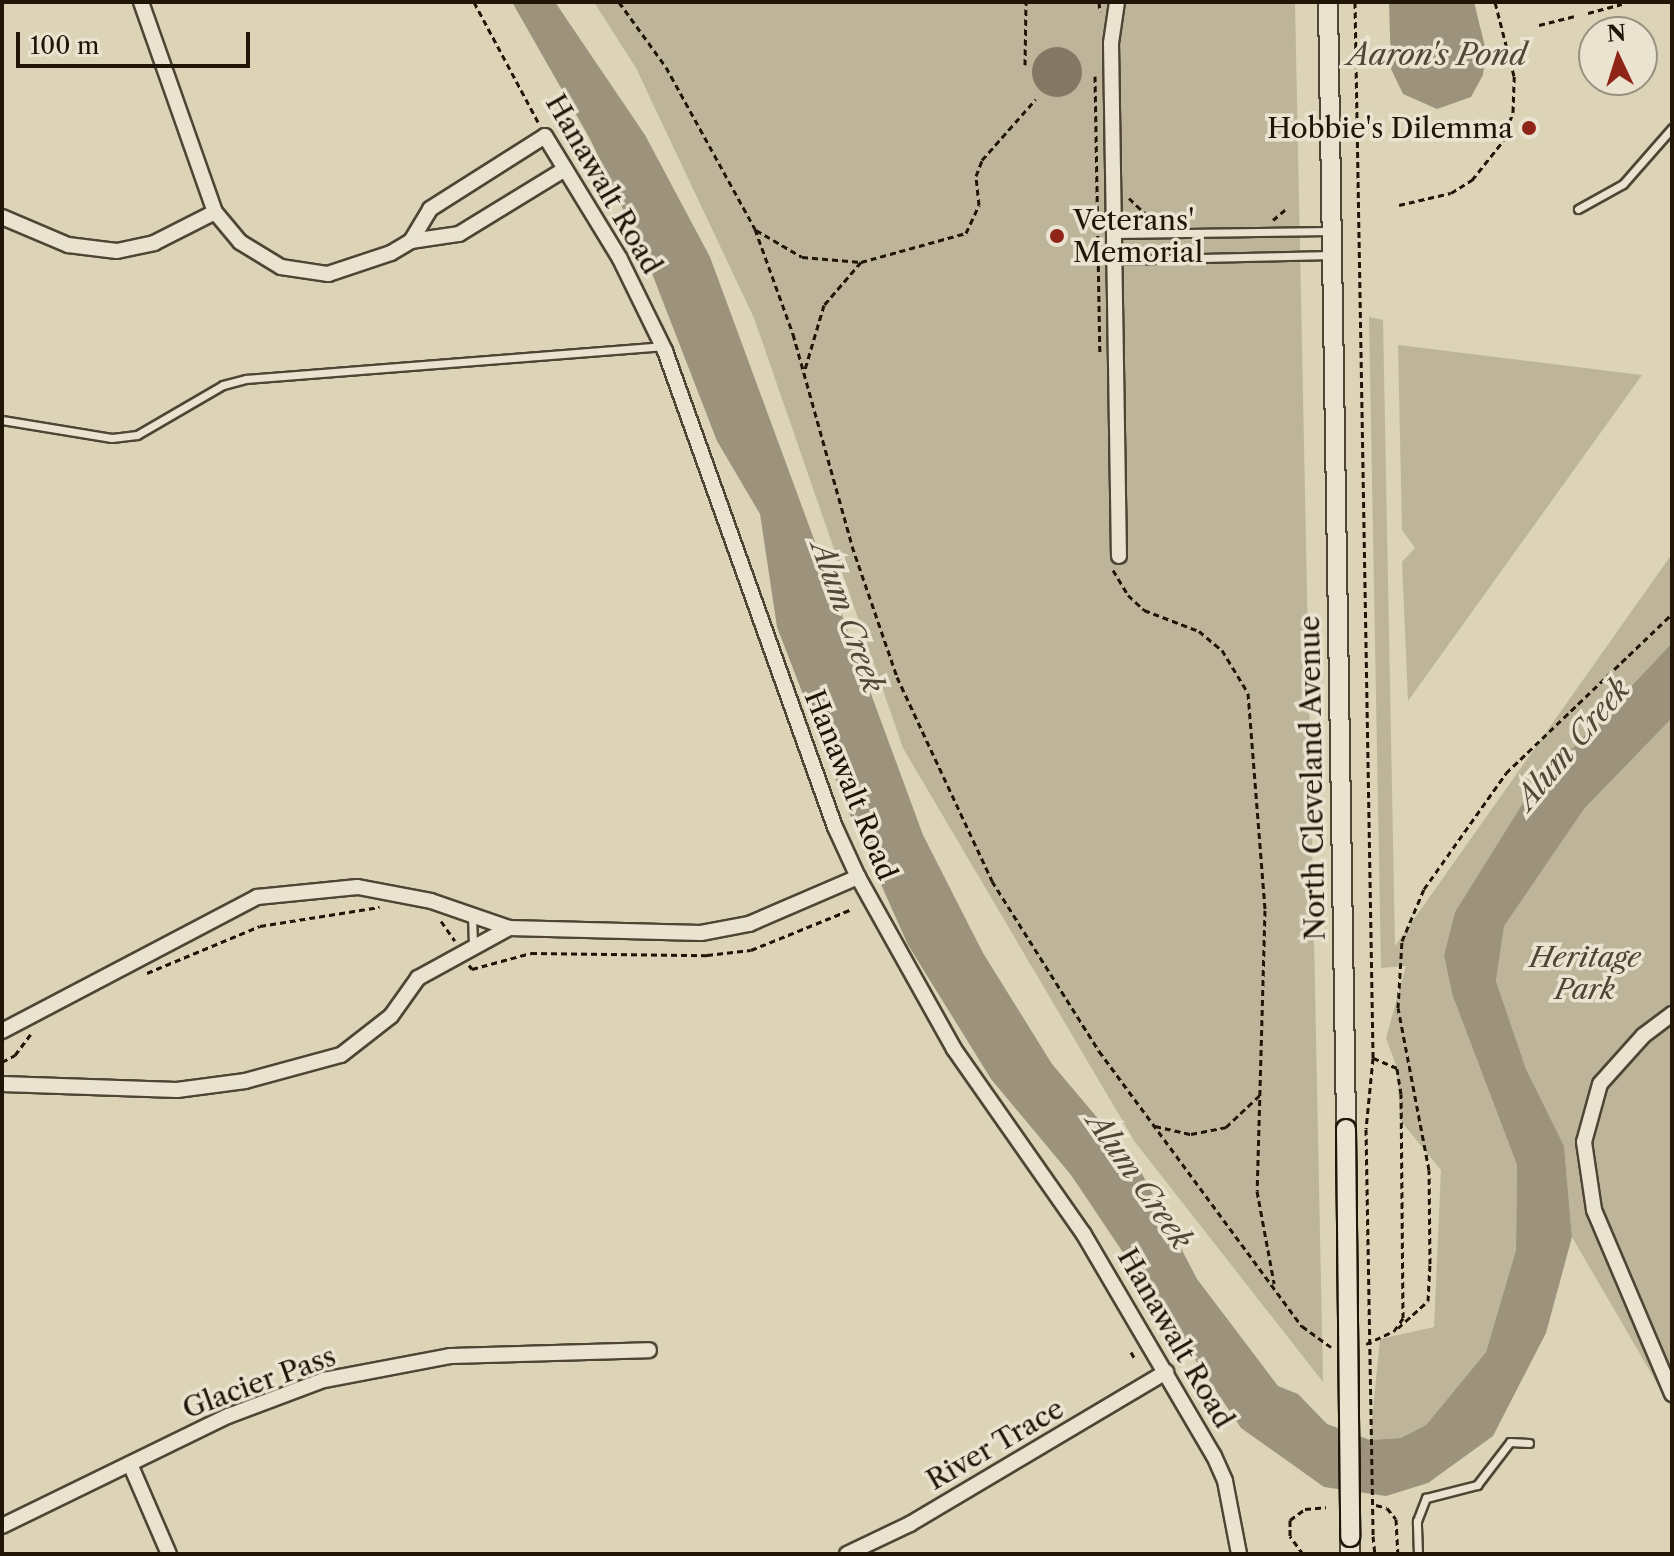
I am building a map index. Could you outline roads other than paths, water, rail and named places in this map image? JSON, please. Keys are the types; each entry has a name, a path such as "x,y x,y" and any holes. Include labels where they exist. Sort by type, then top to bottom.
{"main road":[{"name":"North Cleveland Avenue","path":"1328,2 1350,1545"}],"street":[{"path":"141,2 215,212 260,257 304,273 354,269 411,241 459,234 565,169"},
{"path":"1115,559 1111,43 1117,2"},
{"name":"Hanawalt Road","path":"411,241 430,209 545,136 620,259 662,346 835,827 858,877 954,1049 1083,1233 1166,1372 1225,1481 1239,1554"},
{"path":"2,217 68,245 117,251 154,243 215,212"},
{"path":"2,1031 257,897 358,887 431,901 509,928 701,933 749,924 858,877"},
{"path":"2,1084 177,1090 245,1081 341,1055 391,1016 418,978 509,928"},
{"path":"1672,1014 1643,1036 1600,1084 1584,1142 1594,1210 1672,1394"},
{"name":"Glacier Pass","path":"2,1526 228,1416 324,1380 450,1356 649,1350"},
{"name":"River Trace","path":"847,1554 910,1524 1166,1372"},
{"path":"130,1464 169,1554"}],"lane":[{"path":"1578,209 1633,176 1672,128"},
{"path":"1114,234 1332,231"},
{"path":"1114,260 1332,255"},
{"path":"2,420 112,438 137,435 223,385 246,379 662,346"},
{"path":"472,915 473,946"},
{"path":"1418,1554 1417,1521 1426,1498 1477,1485 1510,1442 1529,1443"}],"water":[{"name":"Alum Creek","path":"512,2 555,2 645,135 710,257 923,835 983,953 1052,1064 1138,1166 1197,1279 1278,1386 1298,1394 1327,1424 1370,1440 1400,1438 1426,1425 1486,1352 1516,1250 1517,1165 1452,994 1444,955 1455,912 1526,798 1672,643 1672,718 1584,809 1504,926 1496,981 1526,1069 1564,1146 1572,1237 1546,1333 1493,1436 1428,1483 1386,1496 1324,1487 1241,1428 1071,1175 991,1079 908,945 846,806 777,627 760,514 717,441 646,258 590,139"},
{"name":"Aaron's Pond","path":"1389,2 1474,2 1486,51 1483,75 1471,97 1437,109 1403,94 1391,69"}],"place":[{"name":"Hobbie's Dilemma","path":"1529,128"},
{"name":"Veterans' Memorial","path":"1057,236"}],"park label":[{"name":"Heritage Park","path":"1585,973"}]}
